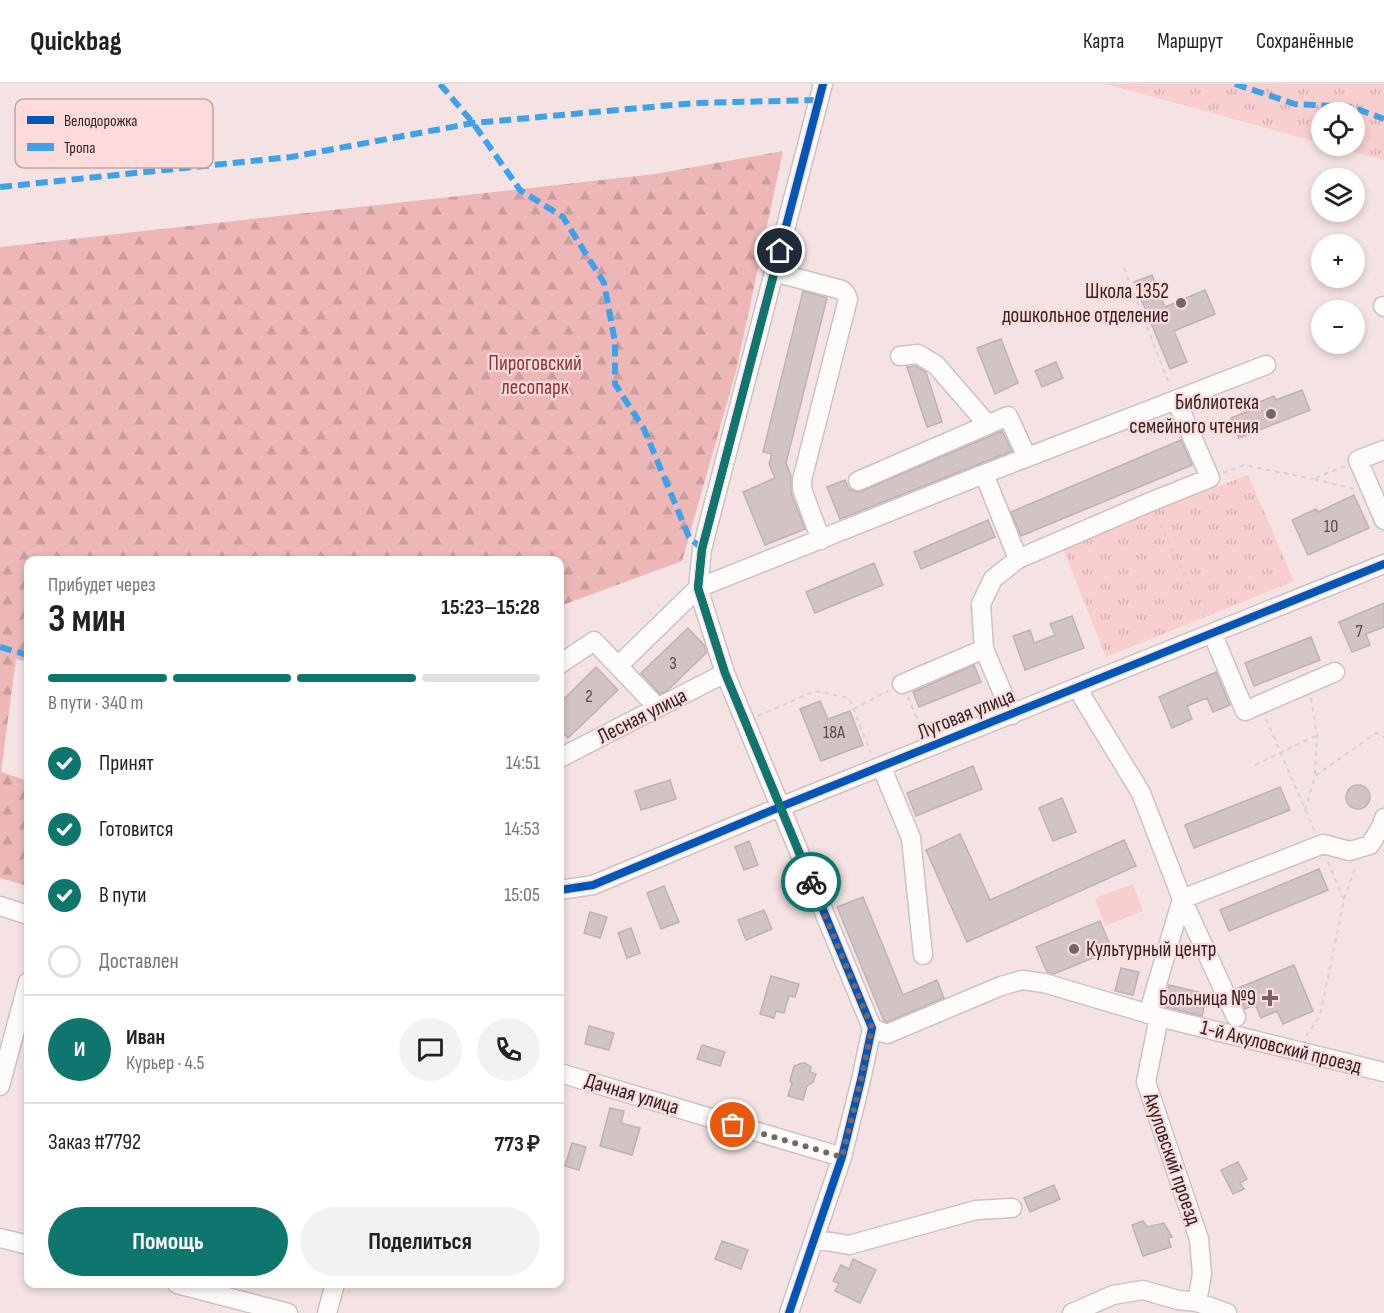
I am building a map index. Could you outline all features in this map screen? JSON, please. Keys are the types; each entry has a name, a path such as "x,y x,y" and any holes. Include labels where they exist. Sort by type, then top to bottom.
{"street":[{"path":"789,1313 842,1157 872,1028 725,673 698,588 702,549 823,84"},
{"path":"774,272 842,290 848,299 801,480 802,489 821,540"},
{"path":"900,356 918,354 936,365 988,425"},
{"path":"618,666 698,588 1266,365"},
{"path":"1012,714 984,649 981,604 993,579 1018,559 1210,478 1176,400"},
{"path":"858,481 1008,416 1027,457"},
{"path":"1027,457 1038,438"},
{"path":"1384,450 1358,460 1384,520"},
{"path":"984,474 1018,559"},
{"name":"Луговая улица","path":"564,889 593,885 780,807 877,760 1012,714 1384,564"},
{"path":"1212,633 1245,711 1335,672"},
{"path":"564,661 594,641 658,708"},
{"path":"902,684 984,649"},
{"name":"Лесная улица","path":"564,756 725,673"},
{"path":"1080,686 1083,698 1141,793 1182,899 1236,1017"},
{"path":"877,760 911,838 923,955"},
{"path":"1182,899 1323,844 1350,851 1370,845 1384,818"},
{"name":"Акуловский проезд","path":"1182,899 1154,1013 1146,1082 1199,1239 1202,1274 1197,1302"},
{"path":"0,906 24,914"},
{"name":"1-й Акуловский проезд","path":"872,1028 887,1034 1001,986 1022,980 1044,983 1384,1072"},
{"path":"0,1086 24,997"},
{"name":"Дачная улица","path":"564,1073 842,1157"},
{"path":"814,1239 849,1245 976,1210 1012,1208"},
{"path":"0,1238 24,1244"},
{"path":"192,1288 288,1313"},
{"path":"327,1313 334,1288"},
{"path":"1072,1313 1113,1295 1143,1290 1177,1306 1197,1302 1227,1313"}],"path":[{"path":"1124,268 1176,400"},
{"path":"1313,478 1358,460"},
{"path":"1210,478 1245,465 1313,478 1372,493"},
{"path":"1150,502 1212,633"},
{"path":"1260,705 1305,810 1314,776 1317,735 1309,683"},
{"path":"854,710 902,684 923,732"},
{"path":"745,721 815,691 849,698 877,760"},
{"path":"1314,776 1376,733 1384,737"},
{"path":"1255,765 1317,735"},
{"path":"1304,1039 1320,1016 1344,900 1362,848"}],"green space":[{"path":"1106,84 1384,84 1384,160 1365,155 1365,102 1311,102 1311,140"},
{"name":"Пироговский лесопарк","path":"783,151 736,371 682,561 564,605 564,556 24,556 24,661 16,659 1,772 24,780 24,885 0,878 0,247 655,174"},
{"path":"1248,475 1294,581 1106,657 1062,546"},
{"path":"1133,884 1143,911 1105,926 1095,898"}],"building":[{"path":"1152,275 1165,307 1205,290 1215,314 1174,331 1187,362 1170,369 1134,282"},
{"path":"803,291 827,298 786,463 791,476 791,493 805,529 765,545 743,492 775,478 769,464 772,454 763,452"},
{"path":"1001,339 1018,383 995,394 977,348"},
{"path":"1056,362 1063,378 1042,387 1035,371"},
{"path":"915,366 926,372 942,422 927,427 907,367"},
{"name":"Библиотека семейного чтения","path":"1302,390 1310,410 1239,438 1231,418 1259,407 1257,403 1274,396 1276,400"},
{"path":"1002,431 1012,451 840,519 827,487 845,480 849,490 862,491"},
{"path":"1181,440 1192,465 1021,536 1011,512"},
{"path":"1354,495 1369,528 1308,555 1292,520 1316,509 1318,512"},
{"path":"988,520 995,537 921,569 914,552"},
{"path":"874,563 883,585 815,613 806,592"},
{"path":"1384,603 1384,627 1366,634 1370,645 1352,652 1339,622"},
{"path":"1072,616 1084,648 1025,670 1013,636 1030,630 1034,643 1055,635 1050,624"},
{"path":"688,628 704,645 707,652 668,690 660,694 641,673"},
{"path":"1311,637 1320,660 1254,686 1245,663"},
{"path":"974,665 981,682 919,707 913,692"},
{"path":"596,667 618,690 568,738 564,734 564,699"},
{"path":"1216,672 1230,705 1213,712 1207,698 1187,706 1192,719 1172,728 1159,697"},
{"path":"820,701 828,719 850,711 863,745 821,761 800,709"},
{"path":"973,766 982,789 916,816 907,793"},
{"path":"670,780 676,799 641,810 635,791"},
{"path":"1358,785 1367,788 1370,797 1367,806 1358,809 1349,806 1346,797 1349,788"},
{"path":"1280,787 1290,810 1194,848 1185,825"},
{"path":"1062,798 1076,832 1053,841 1039,808"},
{"path":"960,834 990,900 1124,840 1136,866 967,942 926,850"},
{"path":"749,841 758,865 744,870 735,847"},
{"path":"1319,869 1328,890 1229,931 1220,910"},
{"path":"664,886 679,922 661,929 647,893"},
{"path":"863,897 903,995 937,980 944,998 887,1022 884,1021 837,907"},
{"path":"764,910 772,929 746,940 738,920"},
{"path":"590,912 607,917 600,938 584,933"},
{"name":"Культурный центр","path":"1100,921 1112,950 1054,974 1047,972 1036,947"},
{"path":"631,928 640,953 627,958 618,933"},
{"name":"Больница №9","path":"1294,965 1313,1011 1283,1024 1277,1011 1261,1018 1255,1004 1245,1009 1236,989"},
{"path":"1121,968 1139,972 1133,995 1115,991"},
{"path":"771,976 799,984 795,997 789,996 784,1013 776,1011 774,1018 760,1014"},
{"path":"1169,985 1207,994 1202,1016 1162,1006"},
{"path":"589,1026 614,1033 609,1050 585,1044"},
{"path":"702,1045 725,1052 720,1066 697,1059"},
{"path":"802,1063 811,1067 810,1072 816,1074 813,1082 807,1086 803,1100 788,1096 794,1066"},
{"path":"610,1108 624,1111 621,1123 640,1128 632,1155 600,1146"},
{"path":"572,1143 586,1147 579,1170 565,1166"},
{"path":"1238,1162 1247,1179 1240,1183 1244,1189 1233,1194 1221,1170"},
{"path":"1054,1185 1060,1199 1030,1212 1024,1198"},
{"path":"1143,1221 1147,1227 1164,1223 1172,1237 1168,1238 1171,1247 1143,1256 1132,1225"},
{"path":"722,1241 748,1250 741,1269 715,1259"},
{"path":"853,1259 876,1270 860,1303 835,1291 839,1283 833,1281 841,1265 849,1269"}],"marked path":[{"path":"440,84 473,123 520,190 563,217 604,283 615,342 615,384 644,429 689,537 702,549"},
{"path":"1235,84 1295,104 1352,107 1384,119"},
{"path":"213,165 291,157 473,123 695,103 819,100"},
{"path":"0,187 184,168"},
{"path":"0,647 24,654"}],"cycle path":[{"path":"789,1313 842,1157 872,1028 725,673 698,588 702,549 823,84"},
{"path":"564,889 593,885 780,807 1384,564"}],"way so far":[{"path":"733,1125 842,1157 872,1028 811,882"}],"place":[{"name":"Школа 1352 дошкольное отделение","path":"1181,303"},
{"name":"Библиотека семейного чтения","path":"1271,414"},
{"name":"Культурный центр","path":"1074,949"},
{"name":"Больница №9","path":"1270,998"}],"route":[{"path":"780,251 702,549 698,588 725,673 811,882"}]}
